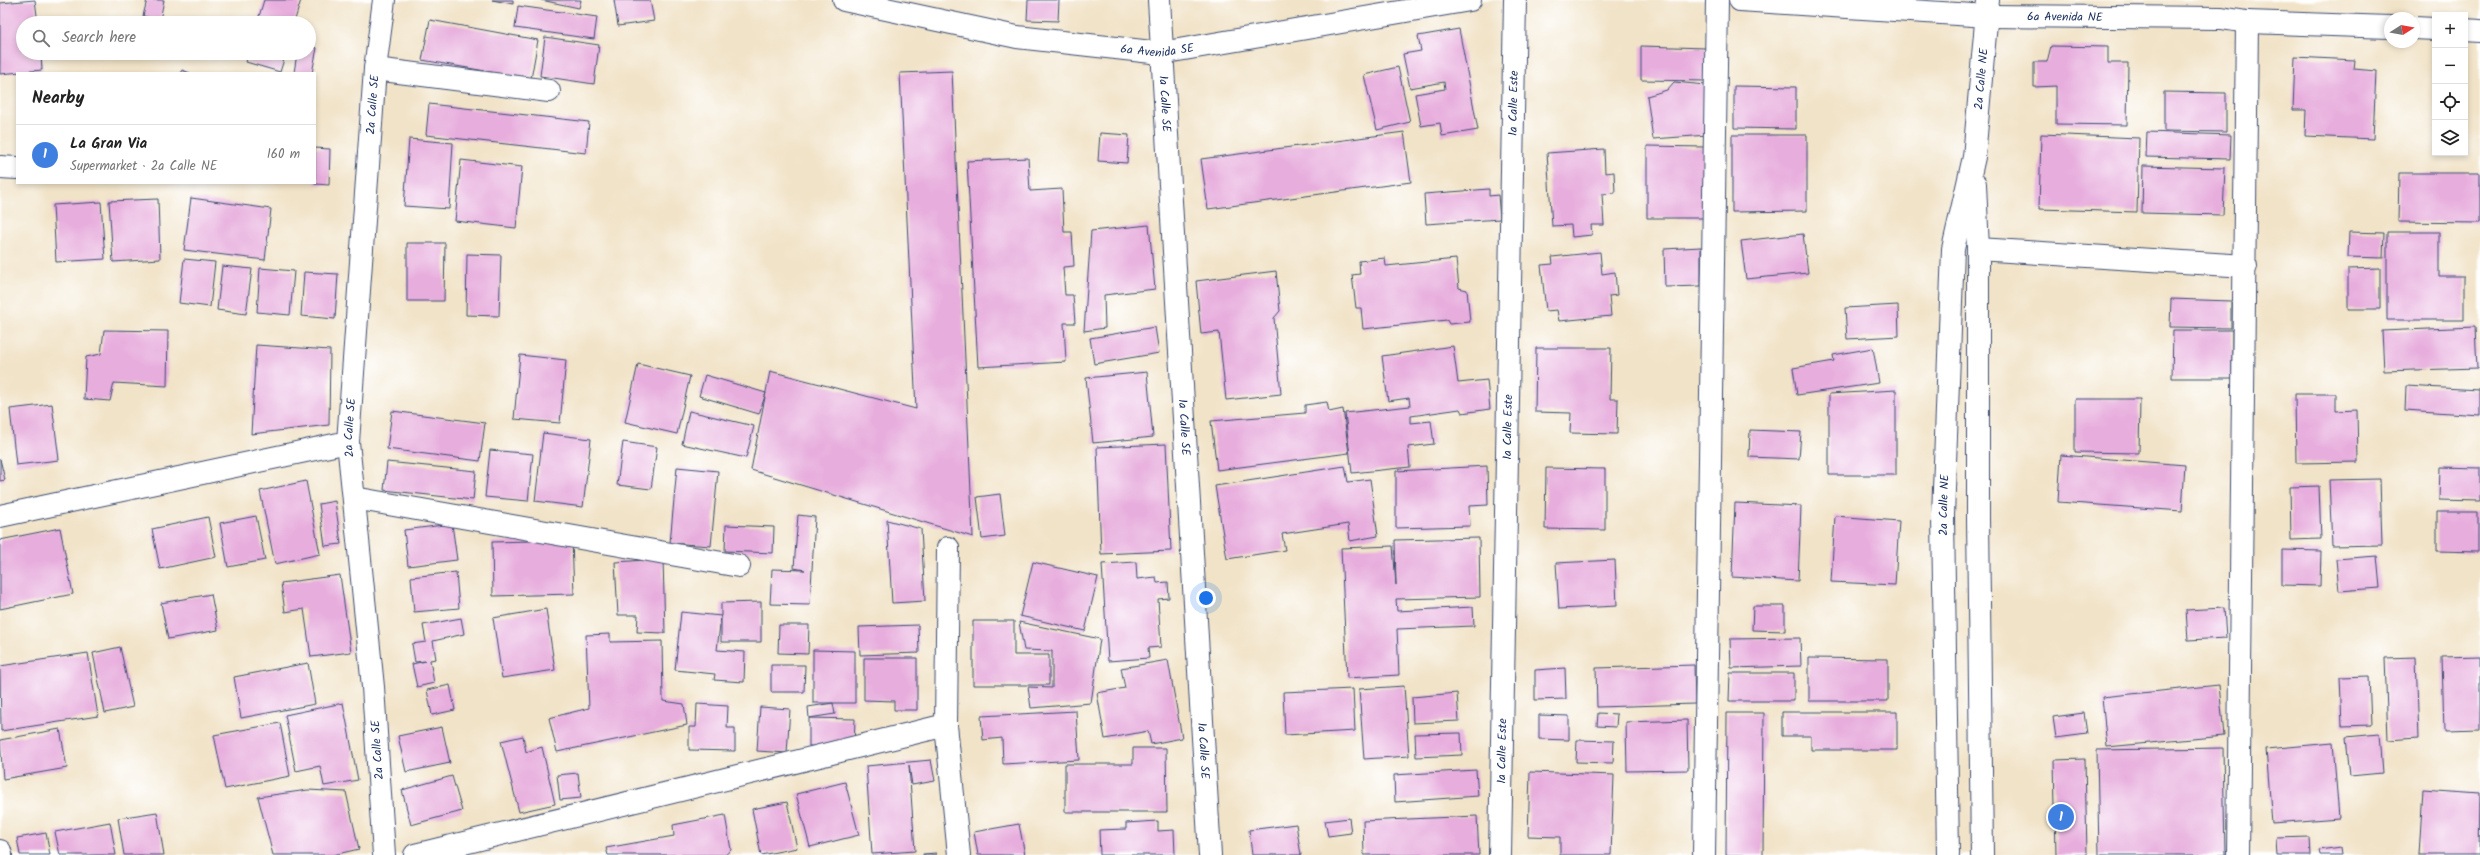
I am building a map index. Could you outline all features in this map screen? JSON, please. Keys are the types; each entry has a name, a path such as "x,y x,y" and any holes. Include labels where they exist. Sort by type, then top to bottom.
{"street":[{"name":"2a Calle SE","path":"384,0 375,69 348,442 373,688 384,855"},
{"name":"6a Avenida SE","path":"844,0 1017,36 1161,53 1421,10 1470,0"},
{"name":"1a Calle SE","path":"1159,0 1210,855"},
{"name":"1a Calle Este","path":"1500,855 1515,0"},
{"path":"1704,855 1717,0"},
{"name":"6a Avenida NE","path":"1740,0 1988,8 2220,9 2247,22 2384,27"},
{"name":"2a Calle NE","path":"1948,855 1943,516 1953,249 1974,157 1988,8"},
{"path":"2238,855 2246,266 2247,22"},
{"path":"2420,28 2432,29"},
{"path":"2468,30 2480,31"},
{"path":"375,69 549,91"},
{"name":"2a Calle NE","path":"1974,157 1978,248 1978,518 1982,855"},
{"path":"0,167 16,168"},
{"path":"1978,248 2246,266"},
{"path":"0,516 348,442"},
{"path":"354,498 739,566"},
{"path":"948,548 946,725 959,855"},
{"path":"415,855 946,725"},
{"path":"0,851 1,855"}],"building":[{"path":"35,0 37,16 16,16 16,60 41,60 42,70 0,74 0,3"},
{"path":"147,0 164,0 161,16 143,16"},
{"path":"264,0 301,0 296,16 259,16"},
{"path":"492,0 513,0 513,4"},
{"path":"541,0 581,0 579,8"},
{"path":"614,0 650,0 654,21 618,26"},
{"path":"1028,0 1059,0 1058,21 1027,20"},
{"path":"518,6 597,17 594,39 515,28"},
{"path":"430,20 538,40 531,79 422,60"},
{"path":"1459,29 1478,130 1442,136 1440,123 1421,126 1415,94 1445,89 1444,82 1410,88 1403,54 1421,51 1418,36"},
{"path":"545,37 599,45 594,84 540,76"},
{"path":"1641,46 1706,48 1706,81 1641,80"},
{"path":"2051,46 2108,47 2108,63 2128,63 2127,125 2056,124 2056,86 2034,87 2034,62 2047,62"},
{"path":"2295,57 2355,60 2354,69 2376,71 2373,139 2305,136 2306,110 2293,110"},
{"path":"247,60 284,60 280,72 246,62"},
{"path":"296,60 315,60 312,72 294,72"},
{"path":"1398,67 1410,122 1377,130 1364,75"},
{"path":"952,71 973,537 751,470 770,371 916,409 900,73"},
{"path":"1674,82 1706,85 1708,135 1653,139 1647,96 1667,90"},
{"path":"1734,86 1796,87 1796,129 1734,128"},
{"path":"2164,92 2226,93 2226,132 2164,131"},
{"path":"429,104 589,122 586,153 426,135"},
{"path":"1404,132 1411,182 1208,209 1201,159"},
{"path":"2147,132 2231,135 2230,159 2146,157"},
{"path":"1100,133 1129,135 1127,163 1098,161"},
{"path":"2041,134 2139,138 2137,212 2039,209"},
{"path":"1732,135 1807,135 1807,211 1732,212"},
{"path":"409,139 453,143 449,209 404,206"},
{"path":"1647,146 1704,147 1703,218 1647,218"},
{"path":"316,148 330,149 329,185 315,184"},
{"path":"1604,149 1605,173 1614,172 1615,193 1602,194 1604,225 1591,225 1592,235 1572,237 1571,225 1552,226 1547,153"},
{"path":"1028,158 1030,191 1062,189 1064,232 1072,232 1074,266 1063,267 1065,295 1073,295 1075,323 1064,323 1066,362 978,367 967,161"},
{"path":"461,160 522,167 516,228 455,221"},
{"path":"2143,166 2225,168 2223,215 2142,213"},
{"path":"2399,173 2480,173 2480,223 2398,222"},
{"path":"1489,189 1489,196 1498,195 1500,219 1426,224 1424,194"},
{"path":"191,198 271,209 265,260 184,250"},
{"path":"158,199 160,259 113,262 109,201"},
{"path":"101,202 105,259 56,262 53,205"},
{"path":"1149,225 1155,289 1104,295 1105,328 1084,331 1091,231"},
{"path":"2349,232 2384,233 2383,258 2348,257"},
{"path":"2387,232 2439,232 2439,276 2464,276 2464,320 2387,320"},
{"path":"1803,234 1808,273 1746,279 1741,241"},
{"path":"407,243 445,243 444,301 407,301"},
{"path":"1701,247 1701,286 1665,287 1664,249"},
{"path":"1600,252 1602,274 1615,272 1617,295 1609,296 1611,316 1559,321 1557,310 1546,311 1541,265 1553,264 1552,257"},
{"path":"467,254 501,255 499,316 466,315"},
{"path":"1385,258 1386,266 1456,259 1459,288 1467,290 1470,322 1449,324 1447,320 1363,329 1361,308 1356,308 1352,275 1360,274 1359,261"},
{"path":"184,259 215,262 210,307 179,303"},
{"path":"222,266 252,269 246,314 217,310"},
{"path":"260,268 294,271 290,315 257,312"},
{"path":"2380,268 2380,309 2348,309 2348,269"},
{"path":"1276,271 1280,311 1274,318 1281,394 1226,400 1219,332 1201,334 1196,281"},
{"path":"304,272 338,274 335,319 301,316"},
{"path":"2171,299 2231,301 2231,328 2170,327"},
{"path":"1898,305 1899,336 1847,339 1845,308"},
{"path":"1155,327 1159,353 1094,364 1090,338"},
{"path":"2475,327 2477,368 2384,371 2382,331"},
{"path":"104,330 168,331 167,386 114,383 110,401 84,399 86,357 101,354"},
{"path":"2173,330 2232,330 2232,378 2172,378"},
{"path":"256,345 330,350 329,425 251,434"},
{"path":"1453,346 1458,383 1487,380 1490,409 1462,413 1460,409 1411,416 1411,423 1431,421 1434,444 1408,447 1410,467 1352,473 1345,413 1410,406 1409,398 1388,401 1382,356"},
{"path":"1536,348 1611,348 1610,399 1618,399 1617,434 1570,433 1571,413 1535,412"},
{"path":"1873,348 1879,383 1797,395 1793,368 1834,361 1833,355"},
{"path":"520,355 566,360 560,423 514,419"},
{"path":"638,364 690,376 677,434 625,422"},
{"path":"1147,372 1153,437 1093,443 1086,378"},
{"path":"705,375 766,393 759,414 699,396"},
{"path":"2406,386 2480,390 2480,415 2405,410"},
{"path":"1896,390 1896,475 1829,475 1829,394"},
{"path":"2295,394 2336,394 2336,411 2357,410 2358,462 2296,463"},
{"path":"2075,399 2140,399 2139,453 2075,452"},
{"path":"1327,402 1329,412 1343,409 1349,453 1217,470 1211,421 1305,413 1305,405"},
{"path":"52,404 59,460 16,465 10,409"},
{"path":"392,411 485,423 480,461 387,449"},
{"path":"689,411 754,426 746,458 682,444"},
{"path":"1750,430 1801,432 1799,459 1749,457"},
{"path":"543,433 591,439 583,507 535,501"},
{"path":"623,442 657,447 651,489 617,485"},
{"path":"1166,444 1171,551 1101,554 1097,447"},
{"path":"490,450 533,454 528,501 485,497"},
{"path":"2061,455 2185,465 2182,511 2058,502"},
{"path":"0,459 5,480 0,481"},
{"path":"387,462 476,471 473,500 384,490"},
{"path":"1345,466 1348,482 1370,479 1378,536 1350,541 1348,524 1282,534 1285,550 1227,559 1215,486"},
{"path":"1487,466 1488,505 1469,506 1470,526 1396,528 1396,471"},
{"path":"677,467 718,471 711,546 670,543"},
{"path":"2440,467 2480,468 2480,501 2439,500"},
{"path":"1546,468 1605,469 1605,530 1545,529"},
{"path":"2380,479 2382,545 2332,546 2329,480"},
{"path":"306,481 320,554 275,564 260,491"},
{"path":"2319,486 2321,539 2291,540 2290,487"},
{"path":"1000,494 1005,536 982,539 977,497"},
{"path":"335,501 341,544 325,546 319,504"},
{"path":"1735,503 1801,506 1798,581 1732,577"},
{"path":"2437,512 2478,512 2478,552 2437,551"},
{"path":"798,515 815,517 810,605 770,604 772,569 805,570 794,568"},
{"path":"256,516 265,560 228,567 220,523"},
{"path":"1835,516 1899,521 1895,585 1831,582"},
{"path":"208,517 216,557 160,569 152,529"},
{"path":"887,520 921,529 925,601 892,603"},
{"path":"452,524 457,560 408,566 404,530"},
{"path":"726,525 774,527 773,553 725,551"},
{"path":"60,528 73,594 0,609 0,540"},
{"path":"1479,538 1480,597 1396,599 1397,611 1473,607 1474,626 1397,629 1399,675 1347,678 1341,548 1393,546 1396,585 1395,540"},
{"path":"572,540 574,594 493,596 492,542"},
{"path":"2282,550 2321,551 2320,586 2282,585"},
{"path":"2377,556 2380,588 2339,591 2336,559"},
{"path":"663,559 665,633 637,632 638,615 618,615 615,562"},
{"path":"1615,560 1617,606 1559,609 1556,563"},
{"path":"1033,562 1098,577 1085,631 1020,616"},
{"path":"1136,562 1137,579 1156,577 1157,583 1168,582 1169,598 1158,599 1161,647 1148,648 1149,658 1108,661 1102,564"},
{"path":"456,572 459,608 414,612 411,577"},
{"path":"340,575 351,652 311,657 304,609 285,612 281,583"},
{"path":"211,594 218,630 168,639 161,603"},
{"path":"761,602 761,642 721,642 721,603"},
{"path":"1753,606 1785,606 1785,631 1752,630"},
{"path":"2224,608 2226,638 2188,640 2186,610"},
{"path":"546,609 555,670 502,678 493,618"},
{"path":"681,612 721,616 717,650 745,652 744,682 714,680 715,674 675,670"},
{"path":"461,618 464,634 433,641 436,659 430,660 434,683 417,687 412,664 426,661 415,662 412,644 426,642 423,625"},
{"path":"973,621 1014,621 1014,655 1049,655 1049,685 973,685"},
{"path":"1019,622 1100,639 1091,703 1031,708 1028,687 1052,688 1052,651 1024,650"},
{"path":"779,625 809,625 808,654 778,653"},
{"path":"918,625 919,653 860,655 859,627"},
{"path":"610,634 610,642 662,641 663,701 684,704 687,725 557,752 549,718 589,708 586,635"},
{"path":"1800,638 1801,666 1731,668 1730,639"},
{"path":"120,647 133,707 105,713 93,653"},
{"path":"813,650 855,651 855,703 813,703"},
{"path":"88,653 98,716 1,731 0,666"},
{"path":"2480,656 2480,731 2444,732 2442,657"},
{"path":"2416,657 2419,738 2388,740 2385,658"},
{"path":"864,658 917,658 917,710 894,710 894,701 864,700"},
{"path":"1809,658 1888,659 1888,701 1809,701"},
{"path":"1168,660 1182,738 1151,744 1148,731 1105,739 1097,693 1125,688 1121,668"},
{"path":"308,663 315,704 241,718 234,677"},
{"path":"771,665 805,665 804,692 771,692"},
{"path":"1694,665 1695,704 1597,707 1596,668"},
{"path":"1565,668 1566,699 1535,700 1535,670"},
{"path":"1730,673 1794,673 1794,701 1729,701"},
{"path":"2369,676 2371,725 2342,726 2340,677"},
{"path":"450,685 455,710 432,715 427,690"},
{"path":"2219,685 2224,736 2107,747 2102,697"},
{"path":"1404,686 1409,756 1364,759 1359,689"},
{"path":"1353,689 1355,731 1285,735 1283,692"},
{"path":"1457,693 1459,721 1413,723 1412,697"},
{"path":"343,703 358,780 324,786 320,766 296,771 285,715"},
{"path":"833,703 835,714 809,718 808,707"},
{"path":"697,704 728,706 727,728 735,728 735,751 689,750 689,727 696,727"},
{"path":"760,707 790,709 787,753 757,751"},
{"path":"1076,711 1079,760 1003,764 1002,738 983,740 981,716"},
{"path":"1782,712 1897,712 1897,750 1811,750 1811,736 1782,736"},
{"path":"1598,713 1617,714 1616,727 1597,726"},
{"path":"1727,713 1764,713 1763,855 1726,855"},
{"path":"2084,713 2087,734 2056,738 2053,717"},
{"path":"1539,715 1569,716 1569,740 1539,739"},
{"path":"809,718 855,719 854,747 809,746"},
{"path":"1687,720 1688,770 1627,771 1626,722"},
{"path":"280,723 290,776 225,789 214,735"},
{"path":"442,727 450,763 406,772 398,736"},
{"path":"60,729 67,768 3,779 0,740"},
{"path":"1461,733 1462,755 1416,757 1415,734"},
{"path":"2379,734 2382,773 2350,776 2346,737"},
{"path":"523,736 526,752 542,747 555,804 519,812 501,741"},
{"path":"1577,740 1614,741 1613,763 1576,762"},
{"path":"2333,743 2339,818 2272,823 2266,749"},
{"path":"1133,748 1166,748 1167,812 1065,812 1065,764 1133,764"},
{"path":"2223,748 2225,855 2099,855 2097,750"},
{"path":"2085,759 2087,855 2056,855 2054,760"},
{"path":"931,760 935,781 912,785 909,765 915,851 872,854 866,766"},
{"path":"1476,770 1478,796 1395,802 1394,775"},
{"path":"1530,772 1614,775 1611,855 1560,855 1560,837 1528,836"},
{"path":"578,773 581,798 560,800 557,775"},
{"path":"452,776 462,811 411,825 402,790"},
{"path":"845,782 859,835 810,847 796,794"},
{"path":"2423,789 2480,793 2479,855 2419,855"},
{"path":"308,790 346,792 359,849 333,855 273,855 258,797"},
{"path":"787,802 797,848 761,855 752,809"},
{"path":"157,812 164,855 124,855 118,818"},
{"path":"725,815 731,850 725,855 608,855 606,848 674,836 673,825"},
{"path":"1477,816 1479,855 1364,855 1363,821"},
{"path":"1349,818 1351,833 1328,836 1325,821"},
{"path":"1158,821 1158,831 1174,830 1175,855 1100,855 1099,830 1126,829 1126,823"},
{"path":"110,822 116,855 60,855 55,832"},
{"path":"1019,824 1025,855 978,855 974,832"},
{"path":"1296,824 1301,855 1252,855 1249,830"},
{"path":"46,833 50,855 20,855 17,838"},
{"path":"2310,837 2311,855 2277,855 2276,838"},
{"path":"2341,847 2342,855 2320,855 2319,850"},
{"path":"936,853 936,855 923,855 923,854"}],"place":[{"name":"La Gran Via","path":"2061,817"}]}
